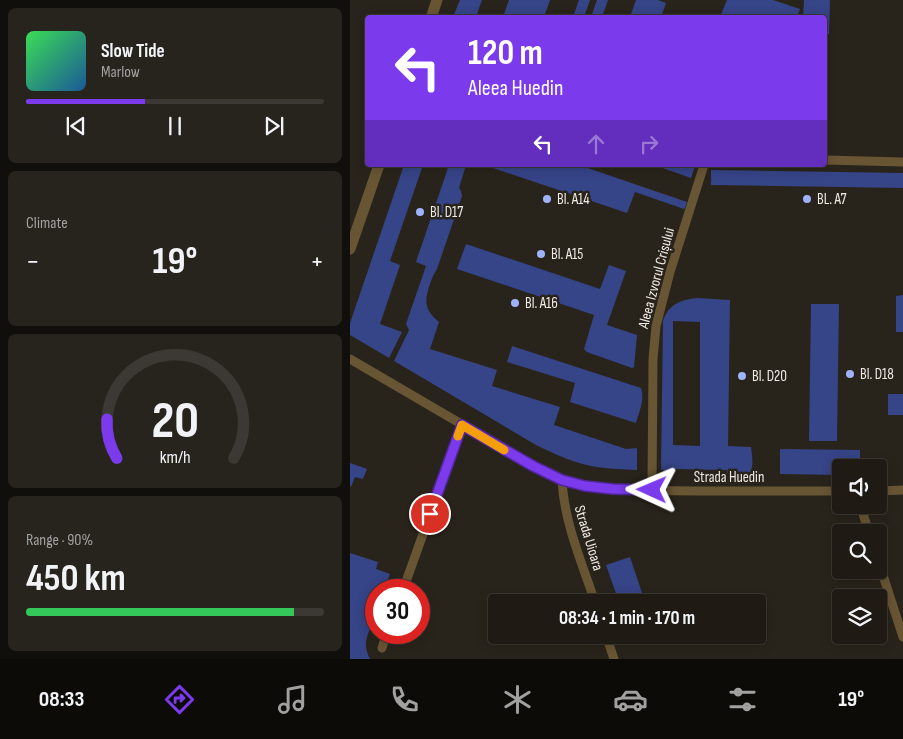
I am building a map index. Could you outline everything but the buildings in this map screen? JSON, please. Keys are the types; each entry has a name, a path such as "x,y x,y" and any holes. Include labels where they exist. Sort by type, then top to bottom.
{"street":[{"path":"431,15 437,0"},
{"path":"827,160 903,162"},
{"path":"350,249 378,167"},
{"name":"Aleea Izvorul Crișului","path":"652,490 653,359 656,326 670,272 703,167"},
{"name":"Strada Huedin","path":"350,359 533,466 562,480 585,486 613,489 832,491"},
{"path":"407,579 462,425"},
{"name":"Strada Uioara","path":"562,480 569,523 592,594"},
{"path":"887,491 903,490"},
{"path":"884,579 903,638"},
{"path":"382,648 383,644"},
{"path":"609,644 614,659"}],"shaded area":[{"path":"460,0 482,0 477,15 454,15"},
{"path":"509,0 550,0 545,15 504,15"},
{"path":"579,0 590,0 585,15 574,15"},
{"path":"597,0 608,0 603,15 592,15"},
{"path":"636,0 658,0 666,3 662,15 631,15"},
{"path":"727,0 773,0 800,9 798,15 721,15"},
{"path":"804,0 830,0 829,34 827,34 827,15 803,15"},
{"path":"403,167 422,167 390,261 400,265 380,324 402,332 389,358 350,335 350,323"},
{"path":"448,167 465,167 459,188 462,196 437,269 431,281 426,302 428,309 439,322 430,349 497,370 492,386 560,407 554,425 626,449 637,448 637,470 589,466 550,452 394,361 409,330 406,324 426,266 416,262"},
{"path":"490,167 585,167 687,202 684,209 635,192 627,213"},
{"path":"660,167 695,167 691,178"},
{"path":"711,170 903,173 903,188 711,185"},
{"path":"466,244 600,289 609,265 626,271 607,325 637,335 634,367 632,368 587,352 584,349 594,315 457,269"},
{"path":"903,295 903,332 896,332 896,296"},
{"path":"691,299 730,300 728,446 751,447 752,463 750,473 727,474 727,470 678,469 664,471 661,469 663,321 665,315 672,307 680,302","holes":["673,321 700,322 700,446 673,445"]},
{"path":"811,304 839,304 837,441 809,441"},
{"path":"512,346 641,388 642,401 636,423 570,402 575,383 507,362"},
{"path":"888,394 903,394 903,415 888,415"},
{"path":"780,449 860,450 860,459 832,459 832,475 780,474"},
{"path":"350,463 367,469 363,479 355,477 351,487 350,486"},
{"path":"350,553 378,562 376,569 390,574 388,579 365,579 365,644 370,659 350,659"},
{"path":"630,557 642,594 616,594 606,565"}],"slow traffic":[{"path":"458,436 462,425 504,450"}],"place":[{"name":"Bl. A14","path":"547,199"},
{"name":"BL. A7","path":"807,199"},
{"name":"Bl. D17","path":"420,212"},
{"name":"Bl. A15","path":"541,254"},
{"name":"Bl. A16","path":"515,303"},
{"name":"Bl. D18","path":"850,374"},
{"name":"Bl. D20","path":"742,376"}],"route":[{"path":"430,514 462,425 533,466 562,480 585,486 652,490"}]}
